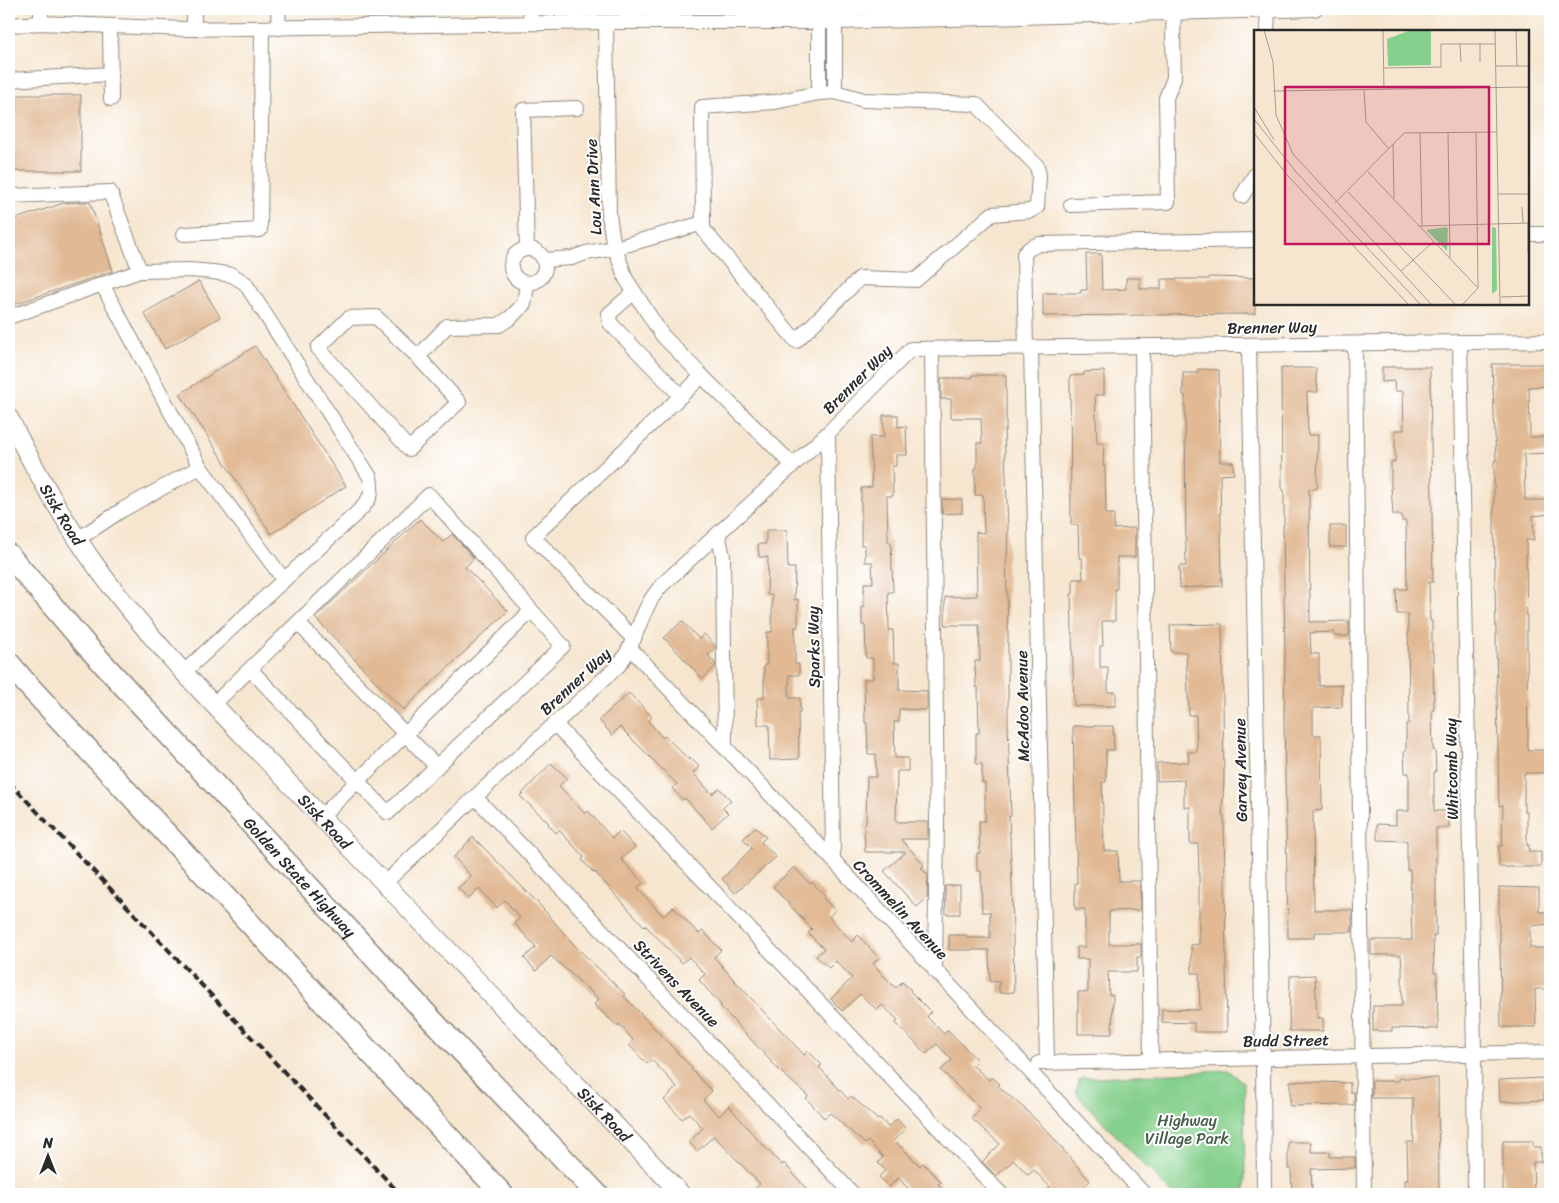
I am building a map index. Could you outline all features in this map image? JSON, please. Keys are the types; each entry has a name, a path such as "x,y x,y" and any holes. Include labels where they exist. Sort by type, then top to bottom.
{"highway":[{"path":"9,548 36,589"},
{"name":"Golden State Highway","path":"9,555 36,589 92,652 426,1013 597,1194"},
{"path":"9,664 502,1194"}],"main road":[{"name":"Sisk Road","path":"9,418 39,477 78,539 101,573 134,615 184,672 384,884 681,1194"}],"street":[{"path":"40,9 41,23"},
{"path":"194,9 194,29"},
{"path":"278,9 279,28"},
{"path":"530,23 531,9"},
{"path":"551,9 552,23"},
{"path":"9,25 41,23 194,29 279,28 606,22 758,15 835,22 945,13 1315,9"},
{"path":"1267,30 1268,10"},
{"path":"1071,205 1168,202 1166,98 1174,78 1174,11"},
{"name":"Lou Ann Drive","path":"606,22 609,215 615,248 626,279 662,334 792,464"},
{"path":"819,22 819,93"},
{"path":"835,22 835,92"},
{"path":"110,26 111,99"},
{"path":"184,234 260,230 262,28"},
{"path":"9,80 111,74"},
{"path":"835,92 864,100 976,104 1037,166 1039,175 1037,208 1030,211 992,214 916,280 860,278 796,341 703,229 702,106 775,102 819,93 835,92"},
{"path":"527,249 523,110 577,108"},
{"path":"1242,196 1254,177"},
{"path":"9,196 110,192 140,271"},
{"path":"544,260 572,258 586,253 615,248 703,223"},
{"path":"1529,234 1550,234"},
{"name":"McAdoo Avenue","path":"1047,1063 1024,254 1030,248 1039,244 1254,240"},
{"path":"527,249 537,252 544,260 545,266 542,277 538,281 527,284 516,279 511,269 511,263 516,253 527,249"},
{"path":"9,317 140,271 189,270 232,275 244,283 370,477 372,488 370,500 302,565 184,672"},
{"path":"102,284 200,467 284,580"},
{"path":"418,357 448,326 498,325 510,318 524,304 527,284"},
{"path":"634,292 609,314 610,323 680,396 702,376"},
{"path":"348,318 376,318 418,357 459,402 409,448 318,348 348,318"},
{"name":"Brenner Way","path":"384,884 475,797 619,665 632,644 652,595 662,584 828,433 911,350 1550,341"},
{"name":"Whitcomb Way","path":"1460,342 1475,1194"},
{"path":"1355,344 1364,1194"},
{"name":"Garvey Avenue","path":"1248,345 1263,1058 1264,1194"},
{"path":"1142,346 1151,1060"},
{"path":"932,349 937,821 935,971"},
{"name":"Crommelin Avenue","path":"680,396 534,537 724,748 833,860 1023,1064 1135,1191"},
{"name":"Sparks Way","path":"828,433 833,860"},
{"path":"78,539 122,510 200,467"},
{"path":"214,704 428,495 563,646 388,814 250,669"},
{"path":"718,534 723,556 724,748"},
{"path":"321,817 531,611"},
{"path":"298,623 436,767"},
{"path":"555,724 1001,1194"},
{"name":"Strivens Avenue","path":"475,797 853,1194"},
{"name":"Budd Street","path":"1023,1064 1550,1052"}],"green space":[{"name":"Highway Village Park","path":"1228,1070 1244,1083 1245,1194 1172,1194 1076,1092 1079,1080 1082,1078"}],"building":[{"path":"9,95 81,95 81,171 9,171"},
{"path":"90,202 113,271 9,306 9,221 64,203"},
{"path":"1086,254 1101,254 1102,290 1126,289 1126,278 1140,278 1140,289 1161,289 1161,279 1254,278 1255,314 1043,316 1043,293 1081,293 1081,290 1087,290"},
{"path":"199,281 220,317 165,349 144,313"},
{"path":"255,346 346,486 271,534 180,394"},
{"path":"1492,364 1550,364 1550,386 1529,387 1530,437 1550,437 1550,453 1524,454 1525,500 1550,500 1550,514 1533,516 1534,540 1526,540 1528,750 1550,750 1550,773 1524,773 1524,811 1527,811 1527,846 1529,845 1529,852 1541,852 1541,867 1499,867 1499,846 1502,846 1503,805 1499,806 1494,525 1494,461 1496,461"},
{"path":"1382,367 1430,367 1433,582 1429,582 1433,652 1433,750 1435,750 1436,772 1434,772 1434,811 1449,811 1449,828 1436,828 1436,936 1433,936 1434,973 1437,973 1438,1029 1392,1028 1392,1031 1373,1031 1373,1006 1402,1006 1402,968 1401,955 1371,955 1371,940 1412,940 1410,870 1407,870 1407,841 1377,840 1377,824 1396,825 1396,811 1409,811 1409,773 1405,773 1404,751 1406,751 1406,724 1409,724 1408,614 1397,614 1396,589 1407,589 1406,521 1402,521 1402,515 1393,515 1391,485 1391,462 1395,462 1395,430 1404,430 1403,391 1395,391 1394,381 1382,382"},
{"path":"1281,368 1316,368 1318,392 1307,392 1308,435 1318,435 1317,489 1309,489 1310,622 1349,621 1349,636 1334,636 1334,632 1310,633 1311,654 1319,654 1319,686 1342,685 1342,707 1313,708 1313,735 1321,735 1322,810 1313,811 1314,910 1352,910 1352,932 1314,932 1314,938 1288,938 1284,718 1284,490 1282,490"},
{"path":"1198,369 1219,370 1220,462 1233,462 1234,474 1220,475 1222,586 1180,588 1179,566 1186,566 1185,395 1183,395 1183,373 1198,373"},
{"path":"1104,371 1104,395 1095,395 1097,443 1104,443 1103,466 1105,466 1106,514 1114,514 1114,529 1135,528 1135,557 1117,557 1115,621 1102,621 1103,646 1100,646 1100,667 1108,667 1108,692 1116,692 1116,706 1074,706 1071,594 1073,594 1073,579 1083,579 1082,558 1079,558 1078,525 1071,525 1070,376 1084,375 1084,372"},
{"path":"972,375 1006,375 1006,430 1004,430 1008,527 1006,559 1011,816 1009,816 1014,992 999,993 999,981 990,982 989,950 949,950 949,935 967,935 967,938 990,938 990,912 982,912 981,871 977,871 977,853 980,853 979,821 985,821 985,783 982,783 982,764 976,764 976,733 979,733 978,687 976,687 975,661 980,661 979,625 945,625 945,597 977,596 976,532 984,533 983,495 975,495 977,443 982,443 981,418 951,418 951,399 941,399 941,378 972,378"},
{"path":"883,415 898,415 898,427 906,426 907,455 896,455 896,466 892,466 893,496 887,496 888,542 891,542 893,592 888,592 889,630 893,630 894,663 899,663 899,690 927,691 927,710 899,709 899,722 894,722 895,758 908,758 908,771 897,771 896,822 928,822 928,839 901,839 924,865 921,868 928,875 927,898 917,907 884,871 906,852 865,852 864,824 866,824 867,777 876,777 876,754 868,754 867,723 865,723 864,679 873,679 873,658 866,658 865,625 862,625 862,607 864,607 864,583 873,583 872,562 865,562 865,545 861,545 861,488 872,487 870,437 884,437"},
{"path":"942,499 962,499 962,513 942,514"},
{"path":"420,519 443,542 452,534 474,558 465,567 508,611 403,710 315,618"},
{"path":"1330,526 1346,526 1346,547 1330,547"},
{"path":"766,530 787,530 788,568 795,568 794,600 798,599 798,627 795,627 795,664 799,664 799,675 789,675 789,698 800,698 800,713 798,713 799,759 770,760 769,725 758,725 757,698 764,698 767,632 772,632 772,595 767,595 768,557 759,557 758,544 766,544"},
{"path":"682,621 699,639 704,634 715,646 708,655 715,663 715,667 703,679 664,638"},
{"path":"1222,624 1224,779 1222,816 1224,816 1227,1032 1194,1032 1194,1023 1162,1022 1162,1009 1200,1009 1199,973 1192,973 1191,945 1199,944 1199,869 1198,844 1190,844 1190,807 1184,807 1184,780 1157,781 1157,763 1189,762 1188,752 1197,752 1196,715 1189,715 1186,652 1171,652 1170,625"},
{"path":"629,693 652,717 648,721 663,738 665,736 689,760 691,758 699,767 693,773 712,794 719,788 731,800 723,808 728,813 712,828 685,798 683,800 672,788 677,784 620,727 612,735 599,720"},
{"path":"1073,726 1113,726 1114,750 1106,750 1106,782 1102,782 1104,851 1118,851 1119,881 1140,881 1140,910 1109,911 1109,944 1141,944 1141,957 1137,957 1137,972 1108,972 1109,995 1113,995 1112,1034 1078,1034 1078,992 1088,992 1088,959 1077,959 1077,947 1085,947 1085,909 1075,909 1075,883 1077,883"},
{"path":"551,763 567,778 559,786 585,814 588,811 612,838 620,831 635,847 621,859 643,883 637,888 663,916 673,907 699,934 703,931 721,950 714,957 804,1055 808,1051 822,1065 819,1067 848,1099 851,1096 878,1120 880,1118 888,1127 897,1119 906,1129 894,1140 920,1166 923,1163 941,1182 938,1184 947,1194 914,1194 898,1178 889,1187 879,1177 885,1170 878,1163 883,1157 868,1141 865,1144 830,1113 824,1118 806,1098 808,1096 779,1070 720,1006 699,980 705,974 689,957 682,963 594,873 582,860 584,857 559,830 556,833 549,823 520,796"},
{"path":"755,827 766,837 761,842 776,857 735,893 722,879 752,848 743,839"},
{"path":"473,837 537,902 576,947 626,995 624,996 692,1068 712,1091 703,1100 719,1116 729,1106 759,1141 782,1165 784,1163 811,1194 749,1194 760,1184 714,1136 697,1151 689,1142 703,1128 689,1113 682,1119 664,1100 677,1087 652,1060 647,1064 629,1045 633,1040 619,1024 617,1026 594,1004 599,999 551,956 536,971 524,958 536,947 514,923 520,918 505,900 497,908 479,889 469,899 458,888 471,876 454,857"},
{"path":"794,867 825,896 823,898 835,910 829,917 852,942 858,935 879,958 873,963 882,974 896,988 902,982 911,990 931,1012 927,1017 944,1034 948,1030 977,1060 972,1065 989,1080 992,1077 1000,1084 998,1086 1049,1133 1090,1181 1075,1194 1042,1194 1050,1187 1034,1170 1028,1175 1014,1160 996,1176 982,1162 1000,1144 972,1119 980,1109 941,1070 952,1060 937,1044 926,1054 896,1023 898,1020 882,1005 877,1010 860,994 842,1011 831,999 852,978 836,961 829,968 816,956 824,949 808,933 812,929 773,887"},
{"path":"960,885 960,914 946,914 945,886"},
{"path":"1499,887 1539,888 1539,912 1550,912 1550,924 1530,926 1530,948 1550,948 1550,989 1535,989 1536,1027 1501,1027"},
{"path":"1315,975 1317,1018 1323,1018 1323,1031 1289,1031 1290,976"},
{"path":"1399,1078 1438,1078 1439,1194 1405,1194 1405,1180 1408,1180 1407,1142 1414,1142 1413,1098 1372,1098 1372,1081 1399,1081"},
{"path":"1544,1078 1544,1100 1500,1102 1499,1080"},
{"path":"1290,1081 1350,1083 1350,1092 1354,1092 1354,1105 1290,1106"},
{"path":"1503,1141 1533,1141 1533,1147 1541,1147 1541,1162 1533,1162 1534,1194 1503,1194"},
{"path":"1288,1142 1311,1142 1311,1152 1330,1152 1330,1157 1355,1157 1355,1168 1311,1169 1312,1194 1292,1194 1291,1169 1288,1169"}],"railway":[{"path":"9,782 400,1194"}]}
